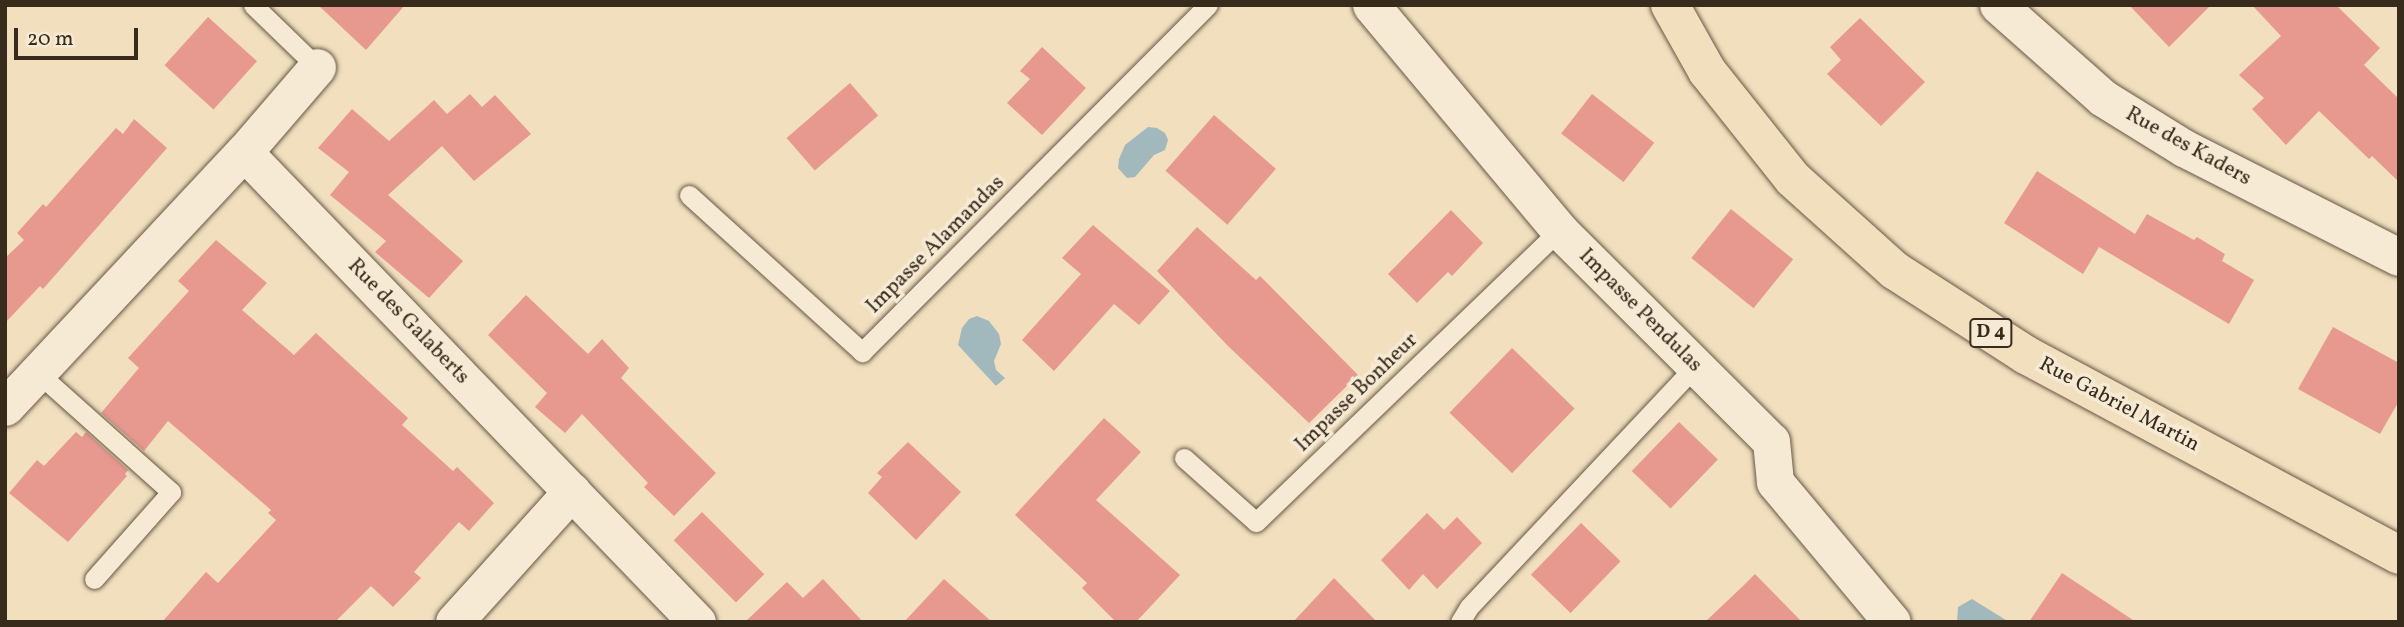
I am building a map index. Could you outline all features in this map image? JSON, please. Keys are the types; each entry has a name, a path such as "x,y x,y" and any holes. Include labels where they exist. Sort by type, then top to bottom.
{"main road":[{"name":"Rue Gabriel Martin","path":"1670,5 1707,71 1793,179 1894,270 2026,355 2399,555"}],"street":[{"name":"Rue des Kaders","path":"1998,5 2103,98 2184,148 2399,257"},
{"name":"Impasse Pendulas","path":"1372,6 1559,230 1771,441 1775,482 1892,622"},
{"path":"5,407 244,152 317,66"},
{"name":"Rue des Galaberts","path":"244,152 697,622"},
{"path":"454,622 572,491"}],"lane":[{"path":"253,5 317,66"},
{"name":"Impasse Alamandas","path":"689,195 862,352 1208,5"},
{"name":"Impasse Bonheur","path":"1184,458 1256,522 1559,230"},
{"path":"1460,622 1469,607 1694,367"},
{"path":"37,372 171,492 94,579"}],"water":[{"path":"1148,127 1165,133 1168,140 1165,150 1154,155 1135,177 1127,178 1118,168 1119,159 1125,145"},
{"path":"977,316 989,321 999,334 1001,344 994,361 996,370 1005,378 996,386 958,345 962,328 969,319"},
{"path":"1972,599 2009,622 1957,622 1958,607"}],"building":[{"path":"318,5 405,5 366,50"},
{"path":"2129,5 2211,5 2169,47"},
{"path":"2252,5 2336,5 2380,48 2364,65 2399,99 2399,182 2372,156 2369,159 2319,111 2286,145 2252,109 2264,98 2239,75 2281,36"},
{"path":"208,17 257,61 214,109 165,65"},
{"path":"1860,18 1925,82 1881,126 1827,74 1841,60 1830,47"},
{"path":"1042,47 1086,88 1042,135 1007,103 1030,79 1020,71"},
{"path":"850,83 878,115 815,171 787,138"},
{"path":"470,94 482,107 495,95 531,134 474,181 442,146 388,195 463,261 429,298 375,252 386,241 330,195 349,172 318,148 352,109 389,141 434,100 447,114"},
{"path":"1592,94 1654,143 1623,182 1561,133"},
{"path":"1214,115 1276,169 1227,225 1165,171"},
{"path":"134,119 167,148 43,289 40,286 5,323 5,258 24,240 17,233 43,204 46,207 116,128 123,134"},
{"path":"2037,171 2135,234 2147,214 2194,240 2197,237 2225,254 2222,261 2254,280 2229,324 2099,247 2083,274 2004,223"},
{"path":"1731,209 1793,259 1754,308 1691,258"},
{"path":"1451,210 1483,243 1452,276 1448,272 1417,303 1388,274"},
{"path":"1093,225 1170,291 1139,325 1114,304 1054,371 1022,340 1081,274 1062,258"},
{"path":"1197,227 1256,280 1260,276 1358,375 1309,423 1227,345 1157,271"},
{"path":"216,240 267,283 242,310 294,355 316,333 408,418 402,425 453,471 457,467 494,503 469,531 459,522 414,572 421,578 393,607 371,586 335,622 162,622 206,572 218,583 276,520 268,513 271,510 168,421 144,451 101,413 139,368 128,358 189,291 178,281"},
{"path":"526,295 588,354 602,339 629,368 621,378 716,473 674,516 644,487 648,483 582,414 565,433 535,407 547,393 488,335"},
{"path":"2333,327 2399,363 2399,401 2380,434 2298,389"},
{"path":"1512,348 1575,408 1512,473 1449,413"},
{"path":"1104,418 1141,452 1096,500 1180,575 1136,622 1116,622 1082,588 1087,583 1015,515"},
{"path":"1679,422 1718,460 1671,508 1632,471"},
{"path":"76,432 82,437 86,432 128,470 125,474 127,476 68,542 9,493 37,460 44,466"},
{"path":"908,442 961,492 916,540 868,493 882,477 877,473"},
{"path":"702,512 764,574 736,603 674,540"},
{"path":"1427,513 1444,530 1457,517 1482,543 1437,589 1423,574 1409,590 1381,560"},
{"path":"1581,523 1621,561 1571,613 1531,575"},
{"path":"2062,573 2136,622 2029,622"},
{"path":"1755,574 1802,622 1705,622 1742,587"},
{"path":"1334,578 1377,622 1293,622"},
{"path":"823,579 863,622 745,622 787,582 803,598"},
{"path":"944,579 992,622 904,622"}]}
